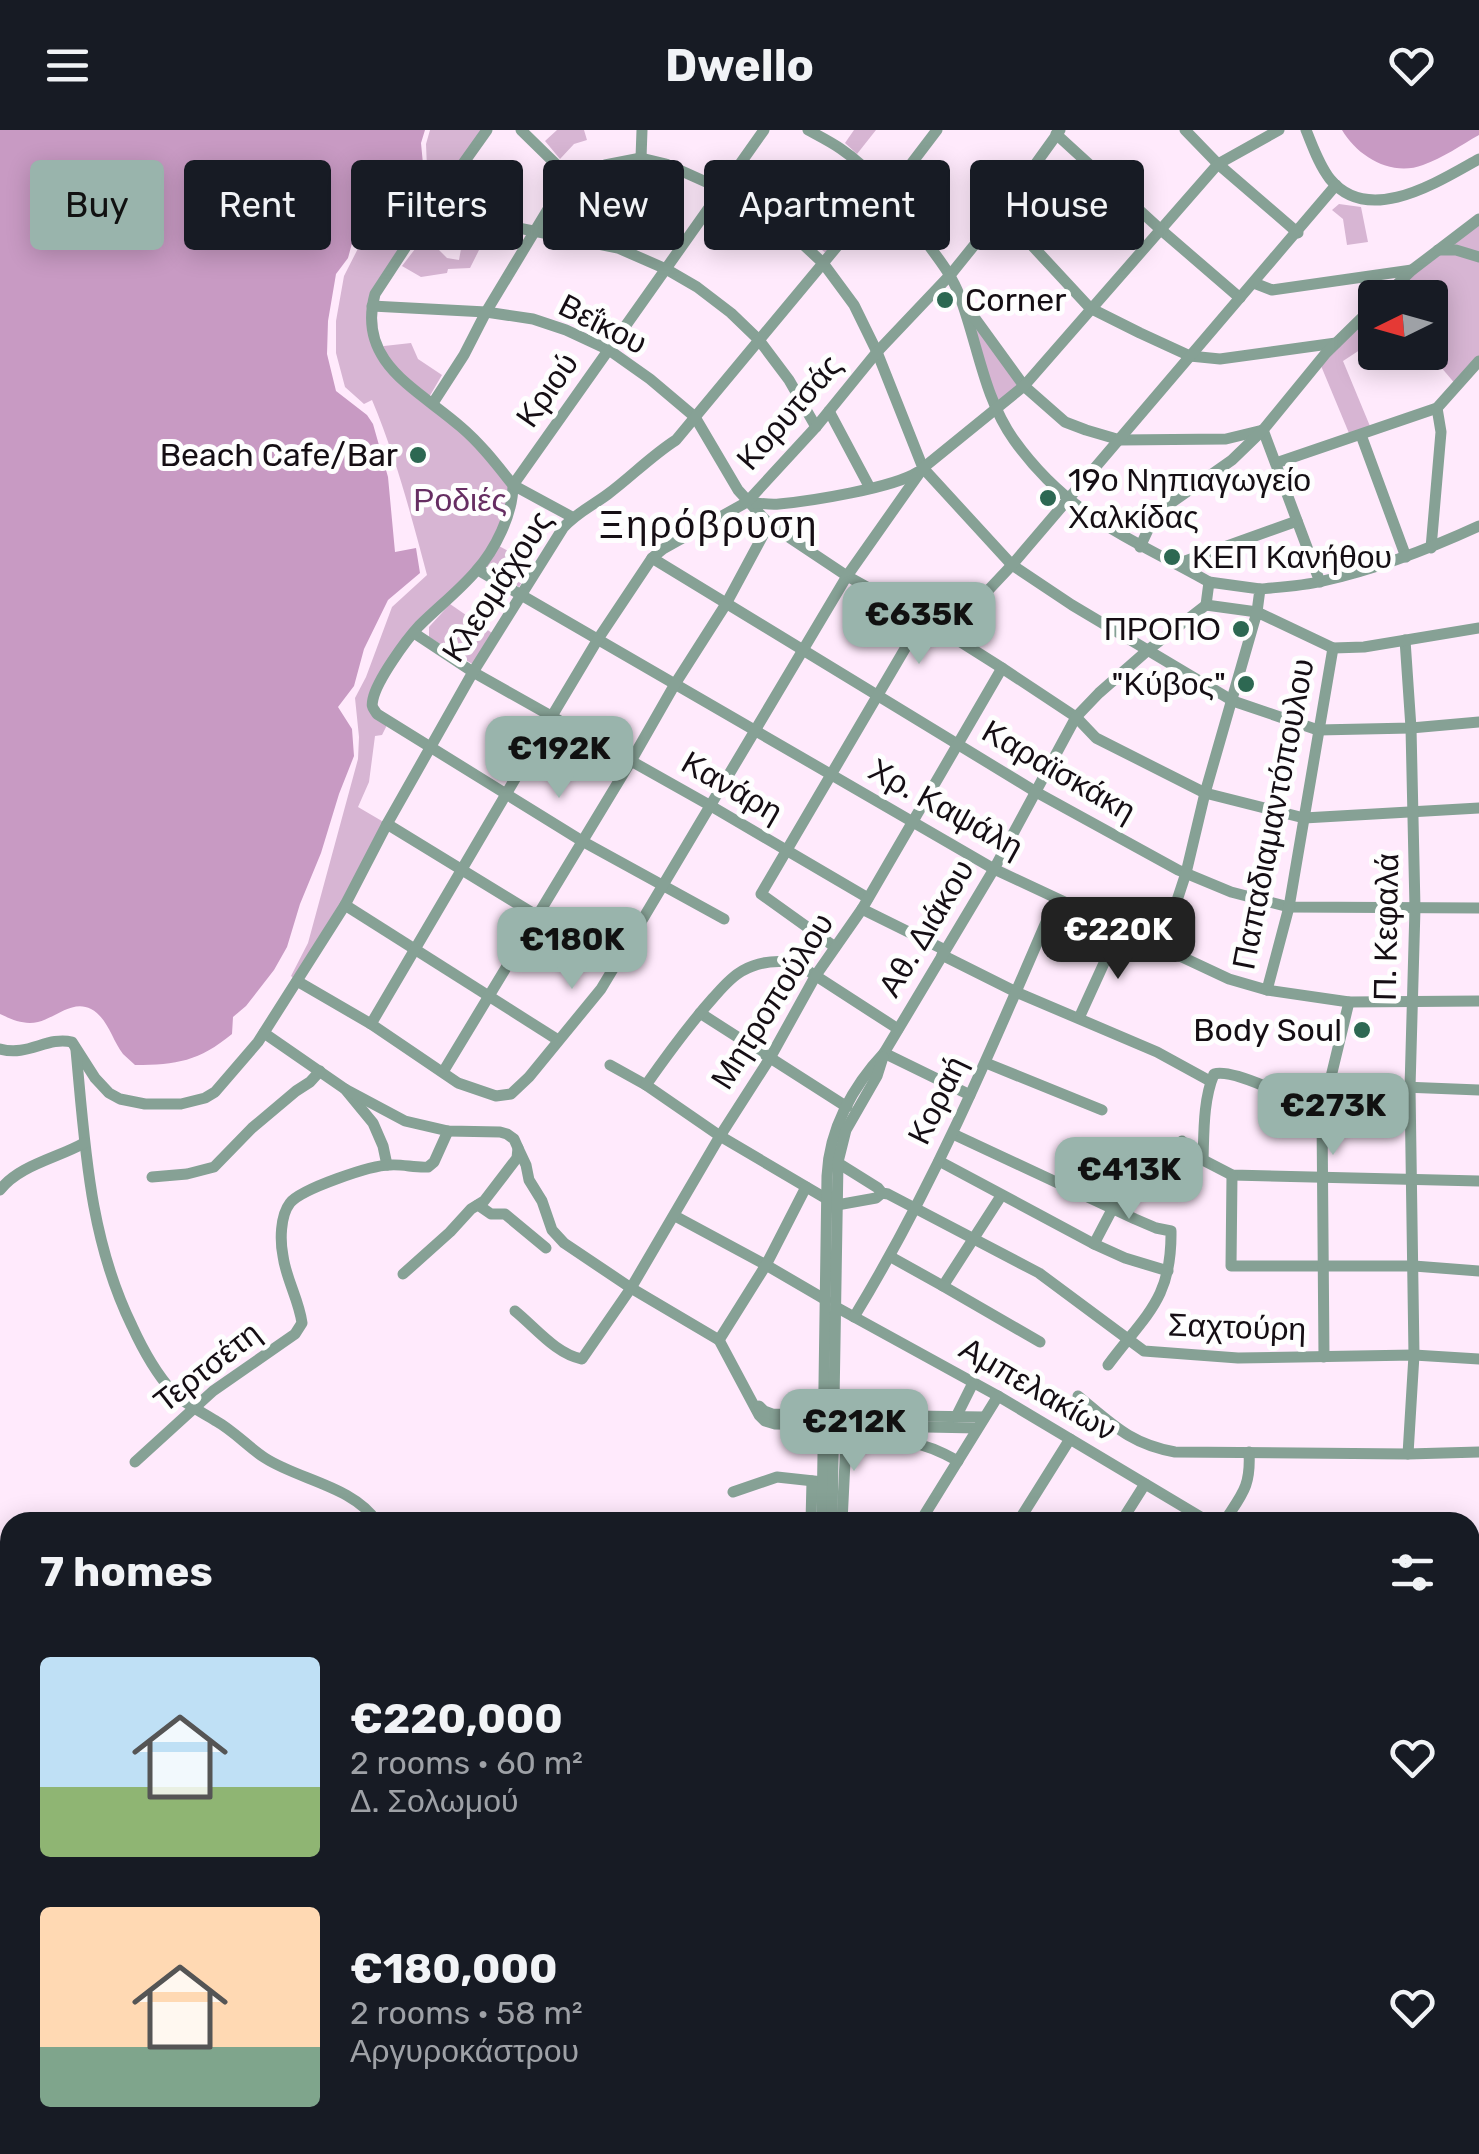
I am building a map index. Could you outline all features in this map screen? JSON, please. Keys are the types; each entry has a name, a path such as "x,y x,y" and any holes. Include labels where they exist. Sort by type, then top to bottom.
{"street":[{"path":"466,160 487,130"},
{"path":"521,130 552,160"},
{"path":"641,158 642,130"},
{"name":"Κριού","path":"743,160 764,130"},
{"path":"808,130 854,160"},
{"name":"Κλεομάχους","path":"915,160 938,130"},
{"path":"1185,130 1298,233"},
{"path":"747,502 775,505 870,488 908,478 923,468 1024,386 1218,164 1279,130"},
{"path":"1306,130 1321,165 1336,185 1362,197 1398,198 1432,185 1479,159"},
{"path":"1058,132 1240,298"},
{"name":"Κορυτσάς","path":"1038,160 1058,132"},
{"path":"631,160 641,158 666,164 704,181"},
{"path":"947,634 1012,565 1336,185"},
{"name":"Κριού","path":"432,746 377,714 373,697 414,633 478,570 503,526 514,485 704,215"},
{"path":"433,403 543,216"},
{"path":"1402,280 1479,218"},
{"path":"523,229 618,248 697,287 732,312 759,340 789,380 816,427"},
{"path":"404,250 375,294 372,306 375,340 393,373 466,431 514,485 572,518"},
{"path":"810,250 854,305 923,468 1012,565 1233,701 1318,730 1479,722"},
{"name":"Κλεομάχους","path":"76,1045 95,1078 109,1093 131,1102 181,1104 205,1098 225,1081 261,1037 344,905 473,672 563,528 676,440 835,250"},
{"path":"932,250 950,274 995,411 1014,441 1066,500 1140,546 1209,582 1260,589 1320,582 1406,557 1479,526"},
{"name":"Κορυτσάς","path":"372,1024 598,639 652,558 747,502 970,250"},
{"path":"1036,250 1090,308 1190,356 1220,359 1336,343"},
{"path":"1438,250 1456,250 1479,258"},
{"path":"1254,283 1272,290 1412,270"},
{"path":"960,298 1024,386 1065,422 1120,440 1226,439 1264,430"},
{"name":"Βεΐκου","path":"372,306 486,312 533,319 609,350 694,417 747,502 770,524 846,576 1002,668 1076,717 1096,738 1206,792 1304,818 1479,808"},
{"path":"1140,546 1161,510 1232,460 1264,430 1358,322"},
{"path":"1276,463 1437,408 1479,361"},
{"path":"1431,548 1440,432 1437,408"},
{"path":"829,411 870,488"},
{"path":"1264,430 1320,582"},
{"path":"1361,435 1406,557"},
{"path":"297,981 372,1024 458,1082 496,1096 511,1094 530,1077 601,989 612,962 711,806 846,576 923,468"},
{"path":"1178,564 1297,520"},
{"path":"443,1072 726,604 770,524"},
{"name":"Καραϊσκάκη","path":"652,558 1036,792 1186,873 1231,892 1289,907 1479,908"},
{"name":"Χρ. Καψάλη","path":"478,570 994,868 1229,979 1267,990 1349,1002 1479,1001"},
{"path":"1209,582 1206,605 1257,612 1332,648 1364,647 1479,628"},
{"path":"1162,946 1186,873 1260,589"},
{"name":"Αθ. Διάκου","path":"832,1512 829,1151 836,1126 994,868 1076,717 1148,650 1206,605"},
{"path":"835,947 760,894 923,618"},
{"name":"Κανάρη","path":"414,633 473,672 787,850 944,953 1016,992 1212,1078 1224,1072 1322,1114"},
{"name":"Π. Κεφαλά","path":"1404,640 1414,813 1410,1088 1414,1355 1408,1454"},
{"name":"Παπαδιαμαντόπουλου","path":"1267,990 1289,907 1332,648"},
{"name":"Μητροπούλου","path":"515,1311 558,1350 582,1359 675,1216 816,975 865,904 1002,668"},
{"path":"432,746 582,841 724,919"},
{"path":"386,824 612,962"},
{"name":"Κοραή","path":"854,1317 891,1256 953,1134 1056,899"},
{"path":"344,905 558,1040"},
{"path":"1079,1018 1120,928"},
{"path":"646,1086 677,1040 726,984 763,962 796,963 898,1029"},
{"path":"1324,1358 1322,1114 1349,1002"},
{"path":"700,1012 847,1107"},
{"path":"261,1037 404,1122 448,1131 500,1132 514,1139 552,1230 564,1244 719,1340 765,1421 776,1424 956,1417 981,1422"},
{"path":"0,1048 31,1050 59,1040 76,1045 84,1143 98,1236 110,1277 160,1377 192,1409 216,1420 266,1458 352,1500 367,1512"},
{"path":"884,1052 970,1095"},
{"name":"Αθ. Διάκου","path":"832,1202 846,1130 877,1076 884,1052"},
{"path":"986,1062 1102,1110"},
{"path":"610,1065 832,1202 876,1198 882,1194"},
{"path":"152,1178 214,1167 252,1128 320,1071"},
{"path":"1203,1160 1212,1078"},
{"path":"1328,1084 1479,1090"},
{"path":"346,1088 373,1124 387,1164"},
{"name":"Τερτσέτη","path":"135,1462 214,1390 294,1334 302,1323 282,1256 284,1214 291,1201 329,1183 387,1164 428,1167 448,1131"},
{"path":"953,1134 1156,1228 1171,1231 1168,1271 1157,1302 1108,1364"},
{"path":"1182,1141 1203,1160 1232,1175 1479,1181"},
{"path":"0,1190 19,1174 84,1143"},
{"path":"403,1274 484,1201 517,1158 518,1148"},
{"path":"938,1161 1094,1244 1168,1271"},
{"name":"Σαχτούρη","path":"838,1164 882,1194 1040,1273 1144,1351 1238,1358 1414,1355 1479,1359"},
{"path":"1232,1175 1232,1266 1479,1270"},
{"path":"1094,1244 1127,1181"},
{"path":"719,1340 766,1264 806,1187"},
{"path":"943,1286 1001,1196"},
{"path":"478,1205 491,1214 505,1214 546,1248"},
{"name":"Αμπελακίων","path":"675,1216 998,1396 1191,1512"},
{"path":"891,1256 1040,1342"},
{"path":"956,1417 973,1383"},
{"path":"926,1512 998,1396"},
{"path":"1078,1396 1131,1439 1175,1452 1479,1452"},
{"path":"829,1420 981,1422"},
{"name":"Αθ. Διάκου","path":"821,1512 817,1482 829,1420"},
{"path":"842,1512 846,1440 906,1439 933,1447 958,1461"},
{"path":"1024,1512 1070,1439"},
{"path":"1230,1512 1248,1484 1249,1452"},
{"path":"733,1492 776,1477 817,1482 812,1512"},
{"path":"1127,1512 1145,1484"}],"green space":[{"path":"430,130 487,130 467,160 427,160"},
{"path":"557,130 584,130 587,140 574,144 560,159 545,141"},
{"path":"854,130 876,130 857,154 845,143"},
{"path":"1339,204 1361,207 1368,242 1347,245 1343,219 1332,210"},
{"path":"1479,219 1479,361 1457,386 1443,370 1448,370 1448,280 1405,280"},
{"name":"Ροδιές","path":"357,250 405,250 375,294 379,349 411,343 418,359 442,375 428,399 513,485 495,544 417,628 383,679 373,708 389,721 382,735 375,736 369,782 358,807 387,824 297,981 291,976 308,943 358,759 355,698 392,607 427,575 396,465 372,400 364,404 345,387 336,353 336,321 344,276"},
{"path":"414,250 439,250 447,258 459,260 461,250 479,250 470,268 448,269 447,273 421,277 402,266"},
{"path":"960,297 1024,386 995,411"},
{"path":"1358,322 1358,351 1343,361 1372,431 1351,438 1319,361"},
{"path":"499,546 532,564 519,587 486,566"},
{"path":"450,604 492,633 474,665 429,637 429,627"}],"shaded area":[{"path":"0,130 425,130 423,160 351,160 351,247 336,274 327,354 336,391 373,424 388,477 395,552 416,548 420,573 388,600 364,649 354,686 338,707 352,729 354,756 287,947 274,970 233,1017 232,1034 198,1056 175,1062 135,1065 123,1054 102,1018 84,1007 33,1023 0,1014"},
{"path":"1342,130 1479,130 1479,135 1430,162 1400,168 1366,156"}],"place":[{"name":"Corner","path":"945,300"},
{"name":"Beach Cafe/Bar","path":"418,455"},
{"name":"19ο Νηπιαγωγείο Χαλκίδας","path":"1048,498"},
{"name":"ΚΕΠ Κανήθου","path":"1172,557"},
{"name":"ΠΡΟΠΟ","path":"1241,629"},
{"name":"\"Κύβος\"","path":"1246,684"},
{"name":"Body Soul","path":"1362,1030"}],"district":[{"name":"Ξηρόβρυση","path":"709,525"}]}
